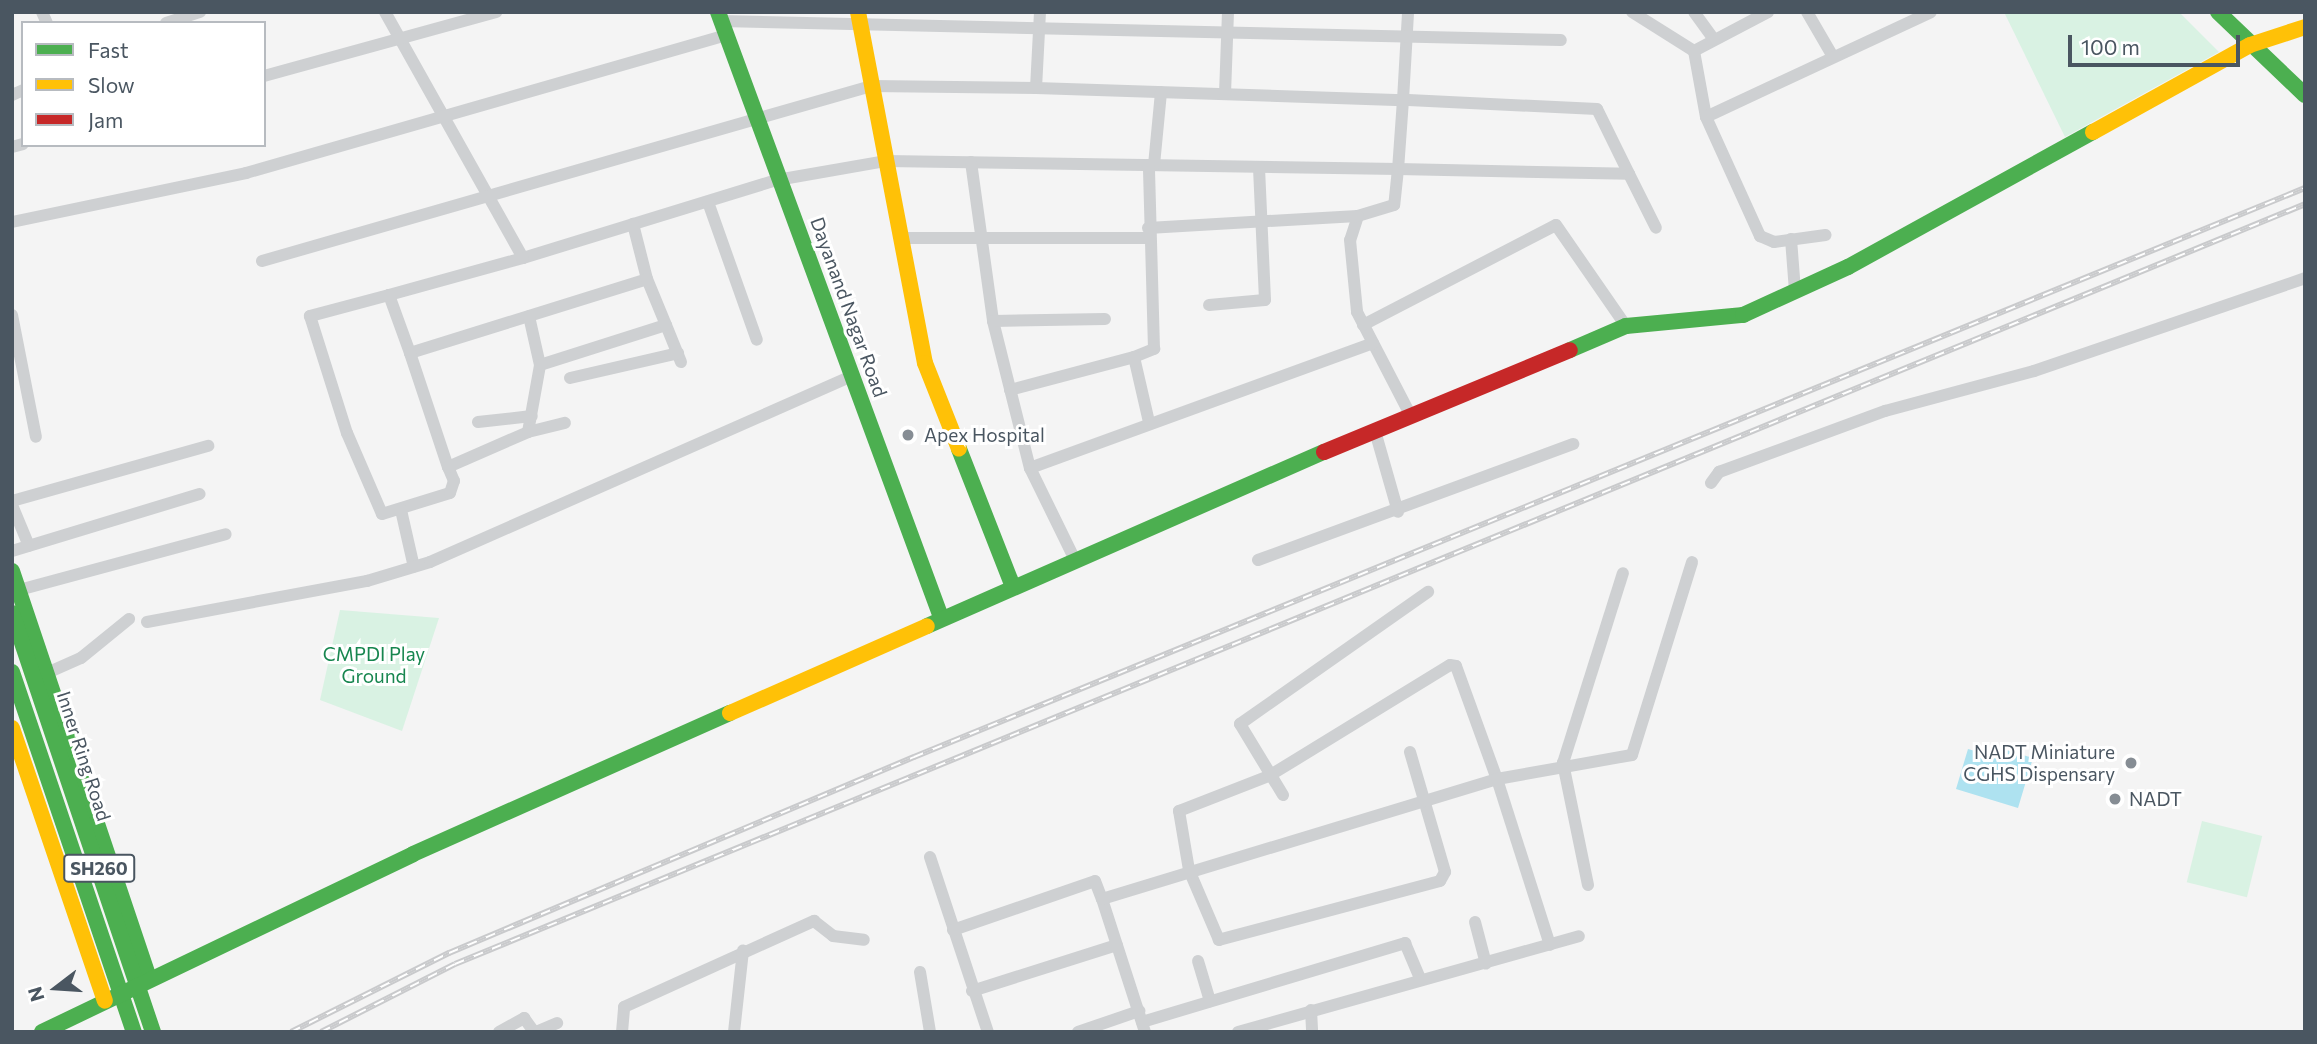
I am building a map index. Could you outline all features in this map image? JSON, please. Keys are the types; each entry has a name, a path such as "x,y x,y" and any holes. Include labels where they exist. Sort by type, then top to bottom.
{"main road":[{"path":"2218,12 2305,96"},
{"path":"859,19 925,363 1012,584"},
{"name":"Dayanand Nagar Road","path":"722,23 941,617"},
{"path":"42,1032 58,1028 149,979 1012,584 1626,326 1743,315 1795,291 2091,138 2250,45 2305,27"},
{"path":"12,571 149,979"},
{"name":"Inner Ring Road","path":"12,613 153,1032"},
{"name":"SH260","path":"12,672 134,1032"},
{"path":"12,728 105,1001"}],"street":[{"path":"172,21 200,12"},
{"path":"385,12 523,258"},
{"path":"266,75 496,12"},
{"path":"1037,88 1040,12"},
{"path":"1225,94 1228,12"},
{"path":"901,238 1148,233 1261,218 1358,216 1394,205 1408,12"},
{"path":"1632,12 1694,51 1706,117 1760,236 1791,239 1826,235"},
{"path":"1694,12 1714,40"},
{"path":"1694,51 1768,12"},
{"path":"1807,12 1832,55"},
{"path":"1706,117 1832,55 1931,12"},
{"path":"12,222 246,173 443,116 722,23 859,19 1039,28 1227,30 1561,40"},
{"path":"262,261 756,115 871,86 1037,88 1597,109 1656,228"},
{"path":"1010,390 1134,357 1154,349 1148,233 1152,165 1161,92"},
{"path":"389,295 454,481 450,493 403,518 379,512 310,316 523,258 780,180 886,161 1629,174"},
{"path":"971,162 979,238 993,321 1030,468 1074,558"},
{"path":"1209,305 1265,300 1259,167"},
{"path":"708,202 757,340"},
{"path":"1358,216 1350,240 1363,325 1411,416"},
{"path":"570,378 680,358 647,279 634,224"},
{"path":"1363,325 1556,225 1626,326"},
{"path":"1791,239 1795,291"},
{"path":"1711,483 1719,472 1885,411 2034,371 2305,278"},
{"path":"410,353 647,279"},
{"path":"12,315 36,437"},
{"path":"528,432 540,365 529,316"},
{"path":"993,321 1105,318"},
{"path":"540,365 666,325"},
{"path":"1030,468 1149,422 1373,343"},
{"path":"1134,357 1149,422"},
{"path":"147,622 414,567 852,376"},
{"path":"478,422 532,416"},
{"path":"448,467 528,432 565,423"},
{"path":"1375,431 1398,512"},
{"path":"1258,560 1398,512 1573,443"},
{"path":"29,546 12,503 208,446"},
{"path":"12,551 200,494"},
{"path":"403,518 414,567"},
{"path":"19,590 226,534"},
{"path":"1102,899 1189,870 1424,803 1497,779 1563,763 1632,755 1692,562"},
{"path":"1588,885 1563,763 1623,573"},
{"path":"1283,795 1269,776 1240,724 1428,592"},
{"path":"47,673 80,658 129,619"},
{"path":"1410,752 1444,877 1357,907 1221,942 1189,870 1179,811 1269,776 1450,665 1457,666 1497,779 1550,945"},
{"path":"930,857 972,991 988,1032"},
{"path":"953,930 1096,881 1142,1022"},
{"path":"622,1032 624,1007 743,950 814,921 833,936 864,940"},
{"path":"1475,922 1486,964"},
{"path":"1238,1032 1420,978 1486,964 1579,936"},
{"path":"1078,1032 1142,1022 1405,943 1420,978"},
{"path":"972,991 1117,945"},
{"path":"734,1032 743,950"},
{"path":"1198,961 1210,1001"},
{"path":"920,972 930,1032"},
{"path":"1311,1010 1312,1032"},
{"path":"499,1032 524,1018 535,1032 557,1023"}],"green space":[{"path":"2004,12 2179,12 2219,52 2065,137"},
{"name":"CMPDI Play Ground","path":"340,610 439,618 402,731 320,700"},
{"path":"2202,821 2262,836 2247,897 2187,882"}],"water":[{"path":"1968,749 2003,759 2006,750 2033,758 2018,808 1956,789"}],"railway":[{"path":"291,1032 449,953 914,757 2305,188"},
{"path":"321,1032 455,964 2305,204"}],"traffic: fast":[{"path":"718,12 941,617"},
{"path":"2218,12 2305,95"},
{"path":"1570,350 1626,326 1743,315 1848,267 2093,132"},
{"path":"959,449 1012,584"},
{"path":"927,626 1324,452"},
{"path":"12,571 149,979"},
{"path":"12,613 153,1032"},
{"path":"12,672 134,1032"},
{"path":"42,1032 413,854 730,713"}],"traffic: slow":[{"path":"858,12 925,363 959,449"},
{"path":"2093,132 2250,45 2305,27"},
{"path":"730,713 927,626"},
{"path":"12,728 105,1001"}],"traffic: jam":[{"path":"1324,452 1570,350"}],"place":[{"name":"Apex Hospital","path":"908,435"},
{"name":"NADT Miniature CGHS Dispensary","path":"2131,763"},
{"name":"NADT","path":"2115,799"}]}
